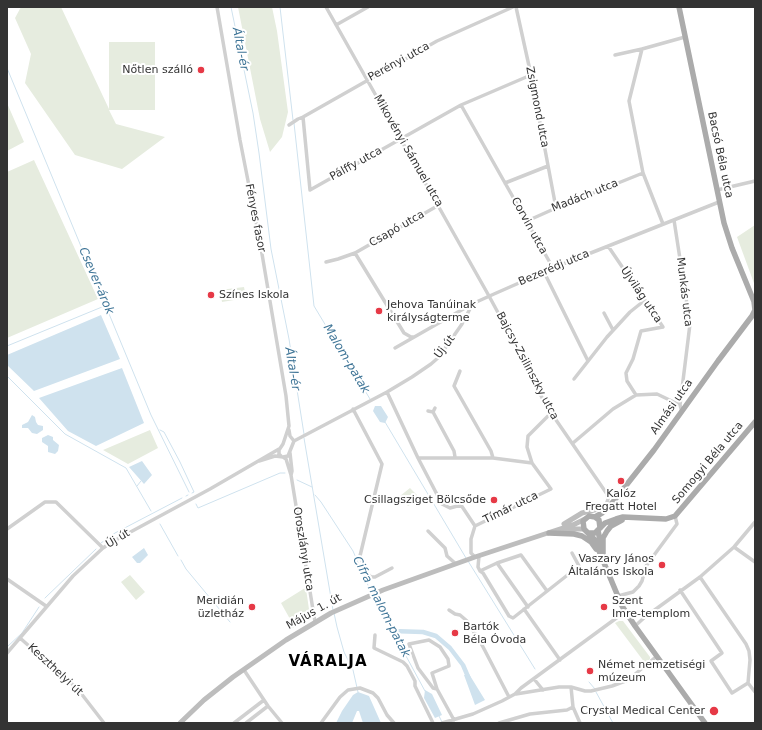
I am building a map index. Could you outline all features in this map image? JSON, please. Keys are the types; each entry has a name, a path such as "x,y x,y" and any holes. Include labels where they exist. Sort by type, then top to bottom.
{"main road":[{"name":"Bacsó Béla utca","path":"679,7 717,190 730,242 754,303"},
{"name":"Almási utca","path":"595,517 602,513 654,450 754,315 754,303"},
{"name":"Somogyi Béla utca","path":"633,518 666,519 675,516 755,422"},
{"path":"549,533 582,513 598,509 606,505 622,490"},
{"path":"603,557 599,520 595,517 589,516 585,519 583,524 586,531 594,539 603,557 609,576 626,611 635,626 705,723"},
{"path":"603,557 604,538 607,531 618,521 633,518"},
{"path":"586,531 593,533 605,523 616,519 633,518"},
{"name":"Május 1. út","path":"180,723 220,687 286,640 331,613 377,592 472,558 575,524 585,519"},
{"name":"Május 1. út","path":"549,533 576,529 586,531"},
{"path":"549,533 574,534 582,536 590,542 603,557"}],"street":[{"name":"Fényes fasor","path":"217,7 240,140 260,242 286,396 289,420 288,429 280,448"},
{"name":"Mikovényi Sámuel utca","path":"326,7 489,296"},
{"path":"336,25 368,7"},
{"name":"Zsigmond utca","path":"514,7 531,75 556,208"},
{"name":"Perényi utca","path":"289,125 437,41 514,7"},
{"path":"615,55 685,38"},
{"path":"642,48 629,100 643,173 663,224"},
{"name":"Pálffy utca","path":"303,117 310,190 461,105 531,75"},
{"name":"Corvin utca","path":"461,105 553,268"},
{"name":"Corvin utca","path":"505,183 548,166"},
{"name":"Madách utca","path":"527,221 643,173"},
{"path":"717,190 755,182"},
{"name":"Bezerédj utca","path":"395,348 472,304 489,296 553,268 720,202"},
{"name":"Csapó utca","path":"326,262 356,253 439,205"},
{"name":"Munkás utca","path":"674,220 690,324 680,405 682,412"},
{"name":"Újvilág utca","path":"608,246 663,327 641,331 633,359 626,373 627,381 636,395"},
{"path":"356,253 404,333 411,337 418,336"},
{"path":"544,272 588,361"},
{"name":"Bajcsy-Zsilinszky utca","path":"489,296 551,413 607,494"},
{"path":"574,379 613,330 630,312 645,300"},
{"name":"Új út","path":"294,441 387,392 431,364 439,357 462,324 472,304"},
{"path":"604,313 613,330"},
{"path":"460,371 454,386 491,451 493,458"},
{"path":"387,392 418,458 442,504 450,508 461,505 475,526 471,538 472,558 480,571 483,573 509,616 513,618 579,566 572,553"},
{"path":"573,443 613,409 636,395 657,394 680,405"},
{"path":"433,412 435,408"},
{"path":"353,409 382,464 360,556 367,573 371,577 375,577 392,568"},
{"path":"428,411 433,412"},
{"path":"433,412 454,451 455,457"},
{"name":"Tímár utca","path":"475,526 551,489 532,463 527,447 528,436 551,413"},
{"name":"Fényes fasor","path":"288,429 294,441"},
{"path":"285,439 291,437"},
{"path":"282,457 288,456 294,441"},
{"name":"Új út","path":"7,653 46,606 83,566 103,548 258,462 280,448"},
{"name":"Oroszlányi utca","path":"280,448 279,453 286,459 291,475 315,622"},
{"name":"Oroszlányi utca","path":"290,453 291,475"},
{"name":"Új út","path":"258,462 275,456 282,457"},
{"path":"418,458 493,458 532,463"},
{"path":"606,505 607,494 615,496"},
{"path":"7,529 45,502 56,502 103,548"},
{"name":"Somogyi Béla utca","path":"618,596 633,592 639,586 644,571 677,524 675,516"},
{"path":"635,626 680,590 700,577 734,547 755,522"},
{"path":"428,532 446,548 447,556 456,564"},
{"path":"734,547 755,562"},
{"path":"480,571 497,563 521,555 547,591"},
{"path":"497,563 560,660"},
{"path":"700,577 746,644 749,651 750,660 748,683 755,692"},
{"path":"7,579 46,606"},
{"path":"680,590 722,654 711,661 732,693 748,683"},
{"path":"449,610 454,614 460,615 467,621 482,645 509,697"},
{"path":"444,723 474,714 515,694 626,611"},
{"path":"375,634 374,648 404,662 407,666 433,723"},
{"name":"Keszthelyi út","path":"20,638 80,692 104,723"},
{"path":"437,689 433,688 418,668 409,644 429,640 440,647 448,659 449,666 432,672 437,689 454,720"},
{"path":"515,694 559,687 571,687 585,691 612,686 628,680 657,656"},
{"path":"244,670 268,706 282,723"},
{"path":"534,679 543,690"},
{"path":"571,687 572,707 580,723"},
{"path":"320,723 340,697 352,689 360,688 373,693 378,698 387,715 394,723"},
{"path":"234,723 264,700"},
{"path":"246,723 268,706"},
{"path":"500,723 530,714 567,710 572,707"}],"shaded area":[{"path":"21,7 61,7 109,109 109,42 155,42 155,110 109,110 116,124 165,137 122,169 75,155 25,83 31,54 15,18"},
{"path":"238,7 272,7 277,31 288,112 282,137 270,152 260,119"},
{"path":"7,103 24,142 7,151"},
{"path":"34,160 98,299 7,338 7,172"},
{"path":"755,225 755,286 737,237"},
{"path":"244,287 246,298 222,302 220,290"},
{"path":"150,430 158,448 128,464 103,450"},
{"path":"410,488 417,495 416,502 408,506 400,496"},
{"path":"130,575 145,592 136,600 121,582"},
{"path":"305,588 310,616 308,619 291,629 286,622 290,619 281,603"},
{"path":"623,621 650,657 650,659 645,663 615,623"}],"water":[{"path":"101,315 120,359 34,391 7,365 7,355"},
{"path":"122,368 144,423 96,446 68,431 39,398"},
{"path":"375,406 381,406 388,417 385,423 380,422 373,411"},
{"path":"32,415 35,417 38,425 43,426 43,430 37,434 32,433 28,428 22,428 22,425 28,422"},
{"path":"48,435 53,437 53,440 59,445 58,451 55,454 48,452 48,446 42,442 42,438"},
{"path":"142,461 152,475 144,484 129,467"},
{"path":"144,548 148,555 140,563 137,563 132,557"},
{"path":"469,674 485,700 475,705 464,675"},
{"path":"425,690 432,694 442,715 435,718 424,698"},
{"path":"358,692 369,696 381,723 363,723 359,711 357,711 352,723 336,723 353,695"}],"waterway":[{"name":"Által-ér","path":"231,7 253,113 271,249 289,339 304,434"},
{"name":"Malom-patak","path":"280,7 293,120"},
{"name":"Csever-árok","path":"7,68 151,415 189,492"},
{"name":"Malom-patak","path":"294,123 314,306 370,399"},
{"path":"7,346 102,307"},
{"path":"7,376 65,434 126,468 151,511"},
{"name":"Malom-patak","path":"385,422 466,558"},
{"path":"160,430 164,432 180,462 194,492 192,493"},
{"name":"Által-ér","path":"304,438 333,610"},
{"path":"196,504 198,508 280,473 285,473"},
{"path":"297,480 312,487"},
{"path":"137,486 141,481"},
{"name":"Cifra malom-patak","path":"315,495 353,551 371,592"},
{"path":"101,543 115,533 182,498"},
{"path":"160,524 178,556"},
{"path":"45,598 96,549"},
{"path":"181,560 186,569 230,622"},
{"name":"Malom-patak","path":"468,561 535,669"},
{"name":"Cifra malom-patak","path":"374,597 425,691"},
{"path":"7,647 22,633 39,607"},
{"name":"Által-ér","path":"334,613 344,652 353,670 358,692"},
{"path":"392,631 423,632 436,636 450,648 463,665 469,679"},
{"name":"Malom-patak","path":"589,682 595,689"},
{"name":"Malom-patak","path":"596,692 613,723"},
{"name":"Cifra malom-patak","path":"439,716 442,722"}],"place":[{"name":"Nőtlen szálló","path":"201,70"},
{"name":"Színes Iskola","path":"211,295"},
{"name":"Jehova Tanúinak királyságterme","path":"379,311"},
{"name":"Kalóz Fregatt Hotel","path":"621,481"},
{"name":"Csillagsziget Bölcsőde","path":"494,500"},
{"name":"Vaszary János Általános Iskola","path":"662,565"},
{"name":"Meridián üzletház","path":"252,607"},
{"name":"Szent Imre-templom","path":"604,607"},
{"name":"Bartók Béla Óvoda","path":"455,633"},
{"name":"Német nemzetiségi múzeum","path":"590,671"},
{"name":"Crystal Medical Center","path":"714,711"}],"district":[{"name":"VÁRALJA","path":"328,662"}]}
